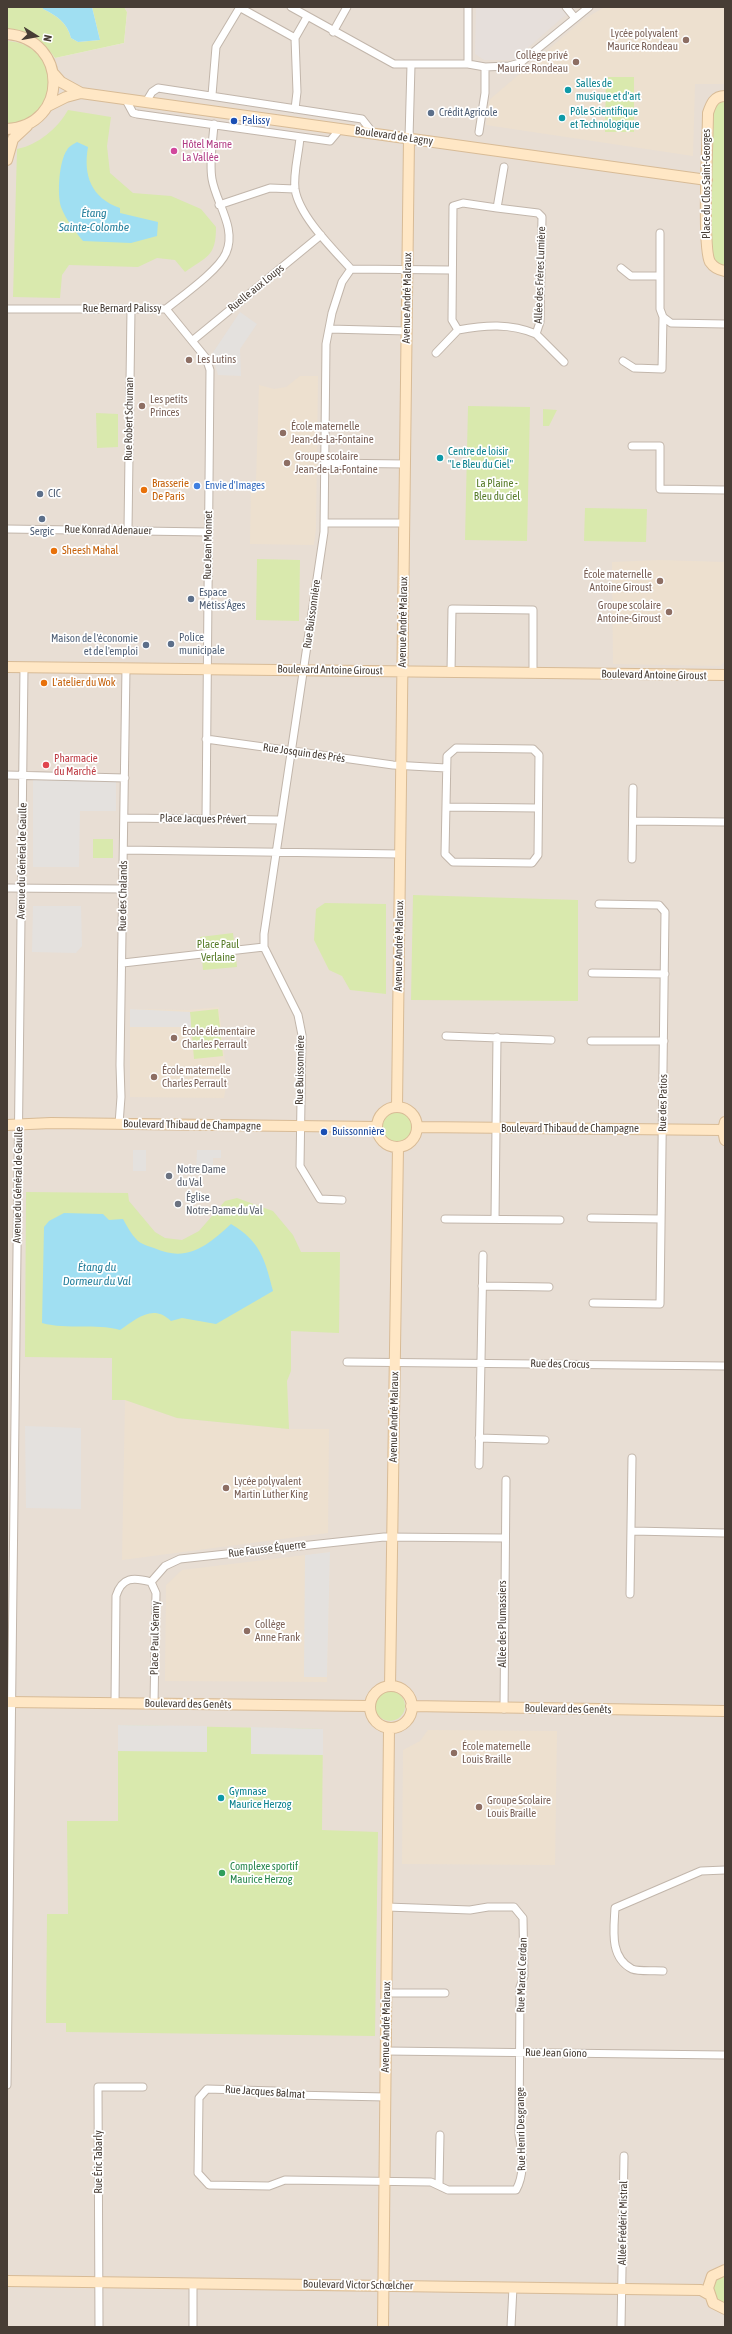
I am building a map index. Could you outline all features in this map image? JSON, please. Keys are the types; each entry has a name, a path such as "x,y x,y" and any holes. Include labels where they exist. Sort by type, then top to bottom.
{"street":[{"path":"212,96 216,47 239,7 295,38"},
{"path":"290,7 333,32 394,64 468,64 485,68 509,66 520,63 590,7"},
{"path":"333,32 347,7"},
{"path":"468,7 468,64"},
{"path":"566,7 575,18"},
{"path":"295,109 297,92 295,38 307,17"},
{"path":"7,34 17,35 30,40 41,49 49,61 54,74 52,96 48,106 13,139 7,160"},
{"path":"409,138 411,65"},
{"path":"479,132 485,93 485,68"},
{"name":"Boulevard de Lagny","path":"54,74 61,82 81,93 707,180"},
{"path":"146,102 152,92 158,88 203,96 212,96 222,99 362,119 373,133"},
{"name":"Boulevard de Lagny","path":"48,106 66,97 81,93"},
{"name":"Place du Clos Saint-Georges","path":"725,96 720,96 713,102 708,113 707,180 707,250 710,261 718,270 725,271"},
{"path":"126,100 133,113 137,114 300,137 330,140 340,129"},
{"path":"7,129 29,124"},
{"name":"Rue Bernard Palissy","path":"7,309 166,309 218,265 226,253 230,240 229,228 219,205 212,179 214,124"},
{"path":"300,137 295,189 301,206 321,235 351,269 452,270"},
{"name":"Avenue André Malraux","path":"397,1106 409,138"},
{"path":"497,208 504,167"},
{"path":"219,205 270,188 295,189"},
{"name":"Allée des Frères Lumière","path":"463,203 538,213 542,216 540,322 536,334 509,326 477,327 458,330 452,320 452,270 453,206 463,203"},
{"path":"623,361 634,368 662,369 663,318 660,309 660,233"},
{"name":"Ruelle aux Loups","path":"192,341 321,235"},
{"path":"621,268 631,276 660,276"},
{"name":"Rue Buissonnière","path":"342,1200 320,1199 300,1166 302,1035 298,1015 264,947 275,853 304,669 324,523 326,344 342,282 351,269"},
{"name":"Rue Robert Schuman","path":"128,529 131,309"},
{"name":"Rue Jean Monnet","path":"166,309 206,358 210,370 206,819"},
{"path":"663,318 671,323 725,324"},
{"path":"329,329 407,331"},
{"path":"436,353 458,330"},
{"path":"536,334 564,362"},
{"path":"632,446 660,446 660,489 725,490"},
{"path":"325,463 405,464"},
{"path":"324,523 404,522"},
{"name":"Rue Konrad Adenauer","path":"7,529 128,529 208,532"},
{"path":"451,672 452,610 533,610 533,673"},
{"name":"Boulevard Antoine Giroust","path":"7,667 304,669 402,672 725,675"},
{"name":"Avenue du Général de Gaulle","path":"7,2085 9,1702 24,668"},
{"name":"Rue des Chalands","path":"119,1124 121,1097 120,1046 123,963 126,668"},
{"name":"Rue Josquin des Prés","path":"206,739 401,766 446,768"},
{"path":"456,748 533,749 539,755 538,855 532,862 453,862 445,854 446,807 447,756 456,748"},
{"path":"7,775 125,778"},
{"path":"632,859 633,788"},
{"path":"446,807 538,808"},
{"name":"Place Jacques Prévert","path":"125,818 280,820"},
{"path":"633,821 725,822"},
{"path":"124,850 400,854"},
{"path":"7,888 124,889"},
{"name":"Rue des Patios","path":"593,1303 660,1304 664,1041 665,912 659,905 599,904"},
{"path":"123,963 264,947"},
{"path":"592,973 665,974"},
{"path":"446,1036 551,1040"},
{"path":"495,1219 497,1037"},
{"path":"591,1041 664,1041"},
{"path":"397,1106 409,1110 417,1121 418,1128 411,1141 398,1147 384,1142 378,1135 376,1127 380,1114 390,1107 397,1106"},
{"name":"Boulevard Thibaud de Champagne","path":"7,1125 119,1124 376,1127"},
{"name":"Boulevard Thibaud de Champagne","path":"418,1128 724,1131"},
{"name":"Avenue André Malraux","path":"390,1686 398,1147"},
{"path":"592,1218 661,1219"},
{"path":"445,1219 560,1220"},
{"path":"479,1464 483,1255"},
{"path":"482,1286 549,1288"},
{"name":"Rue des Crocus","path":"347,1362 725,1366"},
{"path":"479,1438 546,1440"},
{"path":"630,1594 632,1458"},
{"name":"Allée des Plumassiers","path":"504,1709 504,1538 506,1480"},
{"path":"632,1531 725,1533"},
{"path":"392,1537 504,1538"},
{"name":"Rue Fausse Équerre","path":"151,1582 165,1566 180,1559 392,1537"},
{"path":"116,1703 116,1596 119,1586 126,1580 135,1579 151,1582"},
{"name":"Place Paul Séramy","path":"151,1582 156,1593 154,1703"},
{"path":"390,1686 396,1687 407,1694 411,1706 408,1719 402,1724 389,1728 373,1719 370,1706 377,1691 390,1686"},
{"name":"Boulevard des Genêts","path":"9,1702 370,1706"},
{"name":"Boulevard des Genêts","path":"411,1706 504,1709 725,1711"},
{"name":"Avenue André Malraux","path":"383,2327 389,1728"},
{"path":"663,1970 633,1969 618,1958 614,1938 615,1908 701,1871 725,1870"},
{"name":"Rue Marcel Cerdan","path":"387,1907 470,1910 514,1907 523,1918 524,1976 520,1987 520,2053"},
{"path":"386,1993 445,1993"},
{"name":"Rue Jean Giono","path":"386,2052 725,2055"},
{"name":"Rue Henri Desgrange","path":"385,2182 431,2182 448,2190 516,2190 522,2180 522,2147 519,2135 520,2053"},
{"name":"Rue Éric Tabarly","path":"99,2282 98,2087 143,2087"},
{"name":"Rue Jacques Balmat","path":"385,2182 285,2180 269,2186 209,2185 198,2173 198,2104 199,2098 207,2090 275,2091 291,2095 386,2097"},
{"path":"439,2185 440,2135"},
{"name":"Allée Frédéric Mistral","path":"621,2327 624,2156"},
{"path":"725,2270 712,2276 708,2288 708,2294 713,2303 725,2310"},
{"name":"Boulevard Victor Schœlcher","path":"7,2281 192,2282 701,2290 708,2294"},
{"path":"99,2282 99,2327"},
{"path":"192,2282 193,2327"},
{"path":"511,2327 513,2287"}],"shaded area":[{"path":"124,7 725,7 725,2327 7,2327 7,29 19,29 33,36 46,46 55,58 124,43 127,12"},
{"path":"476,7 578,7 562,18 514,60 484,60 475,54"},
{"path":"605,7 725,7 725,84 695,84 693,156 486,125 489,100 584,19"},
{"path":"240,312 257,324 240,349 241,376 218,375 212,354"},
{"name":"Groupe scolaire Jean-de-La-Fontaine","path":"300,376 318,376 316,529 314,545 250,544 251,482 256,482 259,385 274,389 286,387"},
{"name":"Groupe scolaire Antoine-Giroust","path":"659,560 725,562 725,661 720,666 613,664 612,562"},
{"path":"33,780 116,782 116,811 80,811 79,867 33,867"},
{"path":"33,906 81,906 82,946 76,953 32,952"},
{"path":"219,1007 227,1079 224,1098 130,1097 130,1009 190,1010"},
{"path":"130,1009 190,1012 191,1027 130,1027"},
{"path":"133,1150 146,1150 146,1171 133,1171"},
{"path":"197,1150 221,1150 221,1158 213,1158 213,1172 196,1172"},
{"name":"Lycée polyvalent Martin Luther King","path":"125,1400 177,1418 289,1429 329,1429 328,1533 122,1560"},
{"path":"25,1426 81,1428 81,1509 26,1508"},
{"name":"Collège Anne Frank","path":"330,1552 327,1682 165,1681 166,1585 182,1570"},
{"path":"330,1552 327,1677 304,1677 305,1555"},
{"path":"118,1725 207,1726 207,1752 118,1751"},
{"path":"251,1727 323,1729 323,1755 251,1754"},
{"name":"Groupe Scolaire Louis Braille","path":"428,1730 557,1731 555,1865 402,1864 403,1750 420,1741"}],"green space":[{"path":"7,7 43,7 43,9 61,20 67,28 71,38 78,42 100,40 92,7 124,7 127,12 124,43 55,58 46,46 35,37 22,31 7,29"},
{"path":"7,41 25,45 38,54 46,67 49,81 46,95 39,108 26,119 7,125"},
{"path":"606,77 634,77 634,132 605,132"},
{"path":"722,99 725,99 725,268 715,260 710,247 712,114 715,106"},
{"path":"68,110 111,117 107,146 110,173 133,193 171,196 201,209 216,227 216,237 209,255 185,272 175,260 157,258 138,267 69,265 62,275 60,298 13,297 17,149 32,144 47,135 59,123"},
{"name":"La Plaine - Bleu du ciel","path":"468,406 530,407 527,541 465,540"},
{"path":"543,409 557,410 549,426 543,426"},
{"path":"96,413 118,414 118,447 97,448"},
{"path":"585,508 647,509 646,542 584,541"},
{"path":"257,559 300,560 299,621 256,620"},
{"path":"93,839 113,839 113,858 93,858"},
{"path":"413,895 578,900 578,1001 411,1000"},
{"path":"325,903 386,904 386,994 350,990 342,976 329,970 314,940 316,909"},
{"name":"Place Paul Verlaine","path":"233,933 237,967 203,970 200,937"},
{"path":"218,1009 223,1056 194,1059 190,1012"},
{"path":"397,1112 403,1113 411,1121 411,1133 403,1141 397,1142 391,1141 383,1133 382,1127 383,1121 391,1113"},
{"path":"26,1192 128,1193 129,1201 155,1232 165,1238 182,1240 199,1231 225,1201 237,1198 273,1211 293,1235 301,1252 340,1252 339,1333 291,1331 291,1371 287,1381 289,1429 177,1418 125,1400 112,1400 112,1358 25,1357"},
{"path":"390,1691 401,1695 405,1706 401,1717 390,1721 379,1717 375,1706 379,1695"},
{"name":"Complexe sportif Maurice Herzog","path":"118,1725 323,1729 322,1830 378,1832 375,2036 66,2032 66,2023 46,2023 47,1914 68,1914 67,1821 118,1821"},
{"path":"725,2275 725,2305 714,2296 714,2286 718,2279"}],"water":[{"path":"43,7 92,7 100,40 78,42 71,38 67,28 61,20 43,9"},
{"name":"Étang Sainte-Colombe","path":"77,142 88,147 88,176 96,192 110,204 120,208 120,213 158,222 157,236 131,243 83,241 63,212 59,194 64,155 69,147"},
{"name":"Étang du Dormeur du Val","path":"64,1213 103,1214 109,1220 123,1219 129,1230 140,1243 166,1252 177,1254 187,1253 205,1245 231,1224 241,1230 255,1244 264,1260 273,1291 216,1324 182,1318 171,1321 158,1313 151,1313 138,1318 120,1330 101,1327 62,1326 42,1323 44,1227 49,1221"}],"place":[{"name":"Lycée polyvalent Maurice Rondeau","path":"686,40"},
{"name":"Collège privé Maurice Rondeau","path":"576,62"},
{"name":"Salles de musique et d'art","path":"568,90"},
{"name":"Crédit Agricole","path":"431,113"},
{"name":"Pôle Scientifique et Technologique","path":"562,118"},
{"name":"Palissy","path":"234,121"},
{"name":"Hôtel Marne La Vallée","path":"174,151"},
{"name":"Les Lutins","path":"189,360"},
{"name":"Les petits Princes","path":"142,406"},
{"name":"École maternelle Jean-de-La-Fontaine","path":"283,433"},
{"name":"Centre de loisir \"Le Bleu du Ciel\"","path":"440,458"},
{"name":"Groupe scolaire Jean-de-La-Fontaine","path":"287,463"},
{"name":"Envie d'Images","path":"197,486"},
{"name":"Brasserie De Paris","path":"144,490"},
{"name":"CIC","path":"40,494"},
{"name":"Sergic","path":"42,519"},
{"name":"Sheesh Mahal","path":"54,551"},
{"name":"École maternelle Antoine Giroust","path":"660,581"},
{"name":"Espace Métiss'Âges","path":"191,599"},
{"name":"Groupe scolaire Antoine-Giroust","path":"669,612"},
{"name":"Police municipale","path":"171,644"},
{"name":"Maison de l'économie et de l'emploi","path":"146,645"},
{"name":"L'atelier du Wok","path":"44,683"},
{"name":"Pharmacie du Marché","path":"46,765"},
{"name":"École élémentaire Charles Perrault","path":"174,1038"},
{"name":"École maternelle Charles Perrault","path":"154,1077"},
{"name":"Buissonnière","path":"324,1132"},
{"name":"Notre Dame du Val","path":"169,1176"},
{"name":"Église Notre-Dame du Val","path":"178,1204"},
{"name":"Lycée polyvalent Martin Luther King","path":"226,1488"},
{"name":"Collège Anne Frank","path":"247,1631"},
{"name":"École maternelle Louis Braille","path":"454,1753"},
{"name":"Gymnase Maurice Herzog","path":"221,1798"},
{"name":"Groupe Scolaire Louis Braille","path":"479,1807"},
{"name":"Complexe sportif Maurice Herzog","path":"222,1873"}]}
